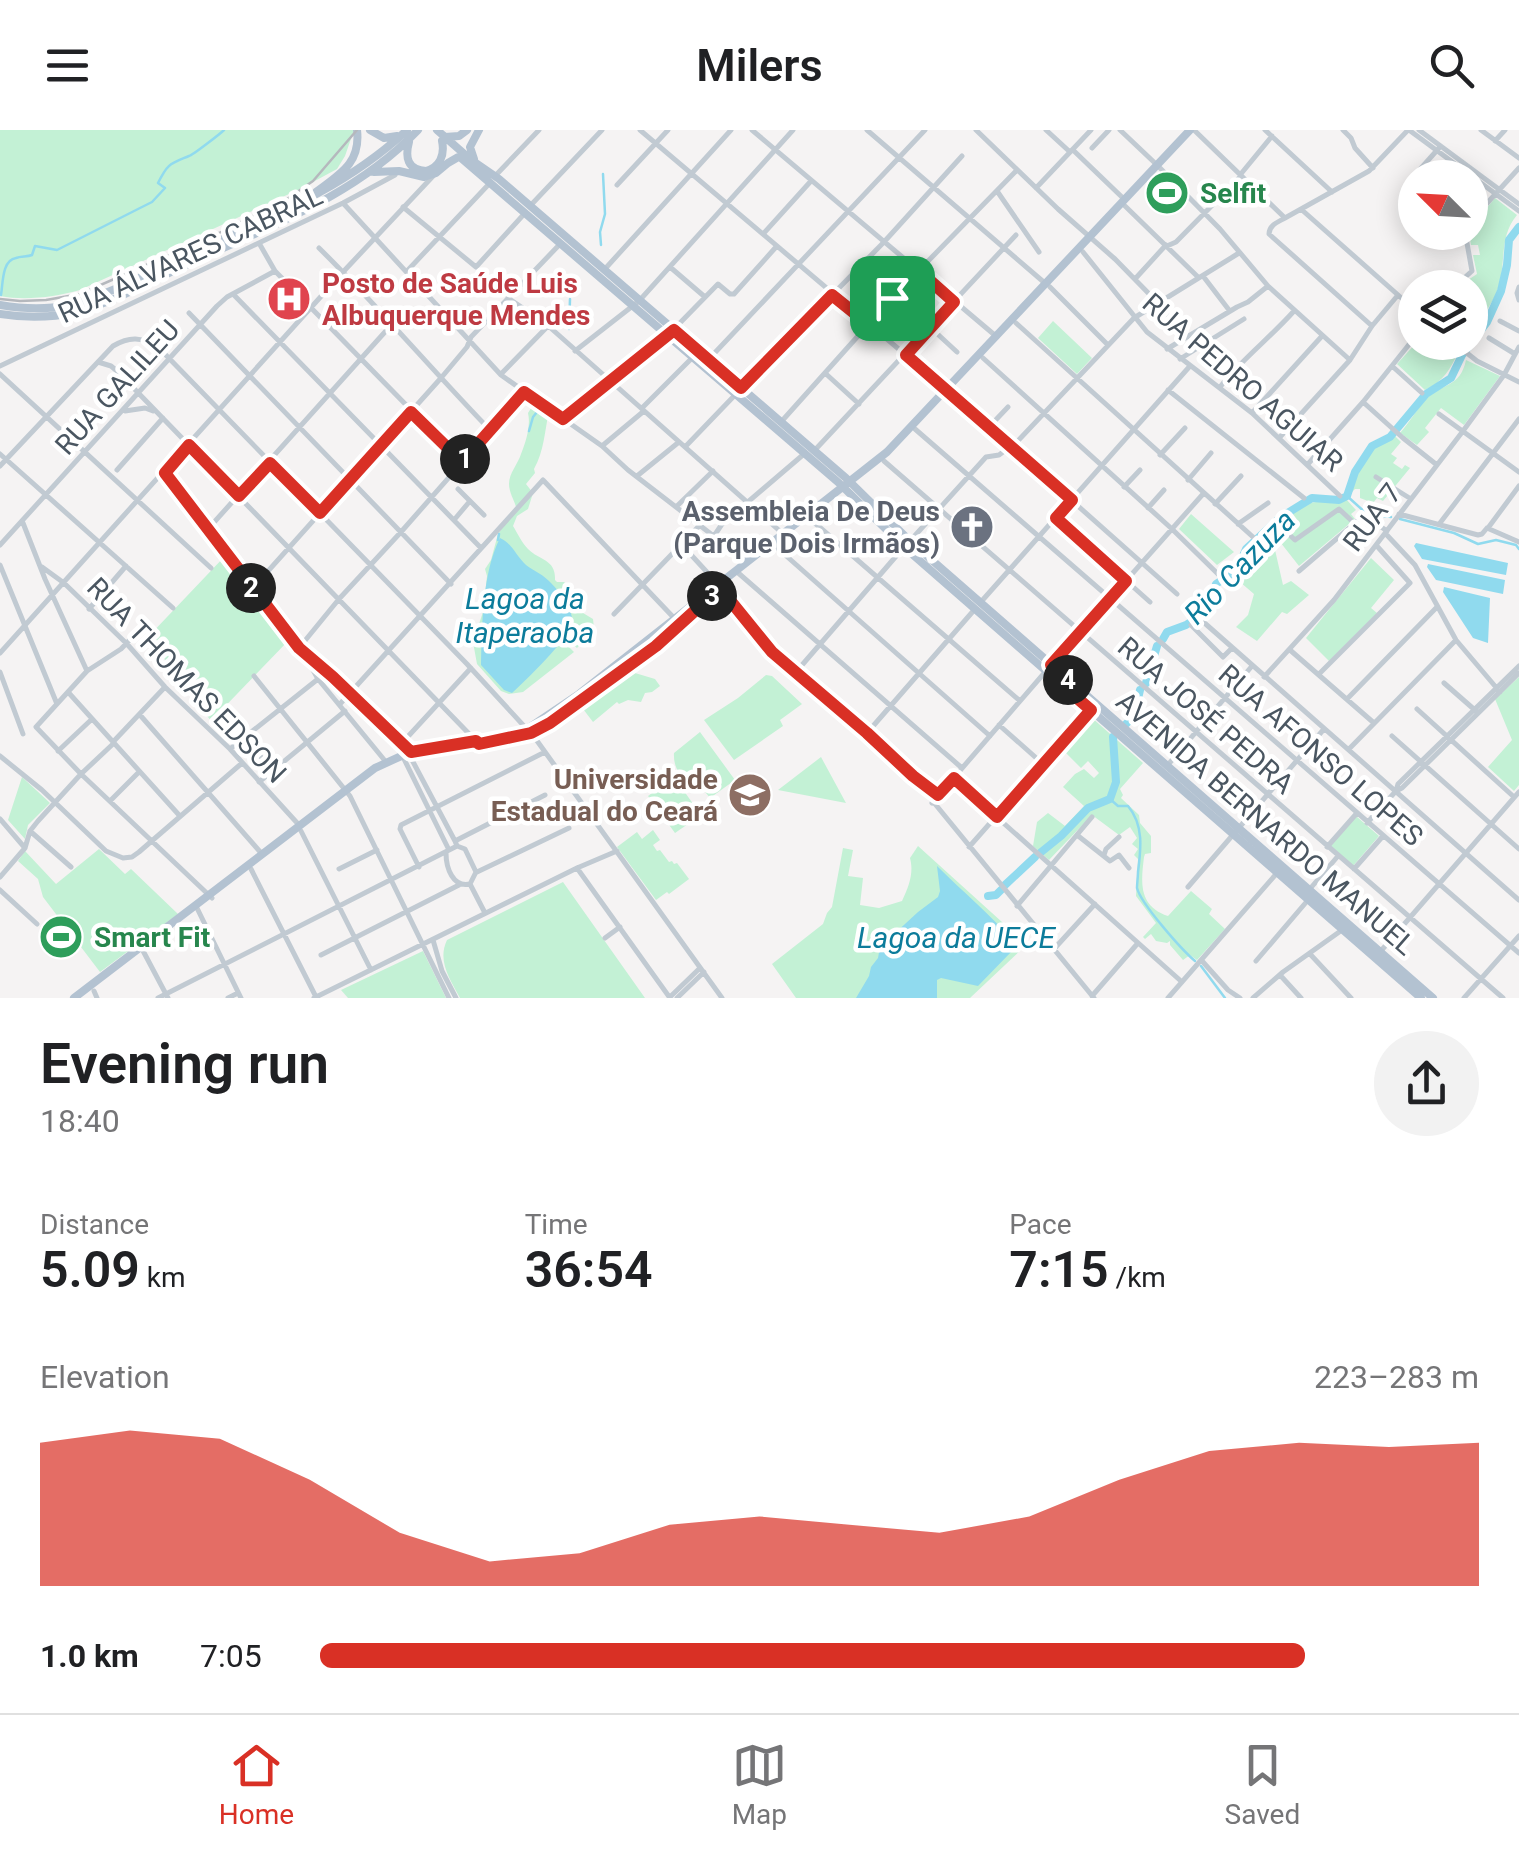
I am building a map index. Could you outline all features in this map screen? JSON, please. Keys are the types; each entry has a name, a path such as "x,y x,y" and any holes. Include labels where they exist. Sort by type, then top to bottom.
{"main road":[{"path":"300,203 354,160 359,144 357,130"},
{"path":"370,130 388,138 418,130"},
{"name":"AVENIDA BERNARDO MANUEL","path":"429,130 476,163 670,332 708,360 907,544 1167,766 1209,808"},
{"name":"AVENIDA BERNARDO MANUEL","path":"437,130 460,156 493,179"},
{"path":"407,134 407,160 420,171 438,164 443,139 468,130"},
{"path":"476,163 470,147 479,130"},
{"path":"210,896 386,762 550,723 627,668 719,586 774,546 887,452 1016,323 1194,130"},
{"path":"0,306 42,309 82,302 326,190 407,134"},
{"path":"0,314 44,317 98,305 337,194 370,173 407,134"},
{"path":"370,173 399,171 424,177 460,156"},
{"path":"737,572 847,485 884,461 1091,239"},
{"name":"AVENIDA BERNARDO MANUEL","path":"563,240 604,270 636,303"},
{"name":"AVENIDA BERNARDO MANUEL","path":"670,332 693,357 780,422 810,453"},
{"path":"529,731 679,621"},
{"path":"627,668 626,662 640,647"},
{"name":"AVENIDA BERNARDO MANUEL","path":"1073,689 1091,710 1433,998"},
{"path":"346,791 409,756"},
{"path":"74,998 300,828"},
{"name":"AVENIDA BERNARDO MANUEL","path":"1235,831 1277,874 1309,895 1342,930 1421,998"},
{"path":"83,998 95,994 143,949"}],"street":[{"path":"525,130 532,137"},
{"path":"407,271 538,130"},
{"path":"403,207 476,267 602,130"},
{"path":"640,130 948,391 1177,594"},
{"path":"617,185 668,130"},
{"path":"604,270 732,130"},
{"path":"752,130 996,337"},
{"path":"575,350 636,303 793,130"},
{"path":"867,130 1048,286 1108,345"},
{"path":"708,360 925,130"},
{"path":"1046,130 1201,277 1230,311"},
{"path":"1036,188 1091,130"},
{"path":"1092,148 1109,130"},
{"path":"1120,130 1205,213 1268,286 1350,360"},
{"path":"1194,130 1285,218"},
{"path":"1266,130 1332,192"},
{"path":"1344,130 1373,168"},
{"path":"1372,326 1269,234 1271,227 1373,168 1409,130 1439,149"},
{"path":"1418,130 1451,160"},
{"path":"1481,130 1519,158"},
{"path":"1495,141 1505,130"},
{"path":"979,131 1135,279 1185,337"},
{"path":"1135,279 1205,213 1272,136"},
{"path":"1429,160 1439,149"},
{"path":"637,476 682,444 739,391 962,156"},
{"path":"1488,201 1519,168"},
{"path":"780,422 918,270 1017,170"},
{"path":"0,654 436,173"},
{"name":"RUA ÁLVARES CABRAL","path":"0,366 343,204 395,175"},
{"path":"762,235 811,181"},
{"path":"1488,186 1519,209"},
{"path":"998,191 1039,252"},
{"path":"343,204 501,375 602,446 747,562"},
{"path":"1280,437 1350,360 1398,295 1302,210"},
{"path":"714,536 722,524 810,453 859,404 1016,234"},
{"path":"252,589 441,378 471,337 563,240"},
{"path":"260,243 275,271 462,462"},
{"path":"563,419 670,332 718,284 732,294 776,247"},
{"path":"319,248 490,430"},
{"name":"RUA PEDRO AGUIAR","path":"1082,252 1147,332 1252,413 1340,496"},
{"path":"796,672 986,457 1012,447 1134,318 1240,254"},
{"path":"670,266 705,297"},
{"name":"RUA GALILEU","path":"0,545 227,297 275,271"},
{"path":"1167,349 1268,286"},
{"path":"1519,288 1519,300"},
{"path":"234,294 482,548"},
{"path":"508,298 548,326 783,534"},
{"path":"1220,387 1238,364 1294,311"},
{"path":"189,313 451,584"},
{"path":"886,317 916,344"},
{"path":"1180,359 1244,320"},
{"path":"1500,321 1519,331"},
{"path":"208,528 393,323"},
{"path":"1016,323 1253,537"},
{"path":"501,375 548,326"},
{"path":"931,328 958,352"},
{"path":"1252,413 1322,336"},
{"path":"0,466 3,456 113,346 134,338 158,347 529,731 722,998"},
{"path":"1489,338 1515,354"},
{"name":"RUA 7","path":"1264,676 1334,600 1504,375 1519,347"},
{"path":"602,446 693,357"},
{"path":"982,358 1222,578"},
{"path":"1308,464 1398,358"},
{"path":"1478,360 1519,382"},
{"path":"98,362 111,366 162,416 477,742"},
{"path":"867,733 1190,366"},
{"path":"1392,366 1422,393"},
{"path":"826,373 859,404"},
{"path":"0,374 210,568"},
{"path":"1168,390 1304,498"},
{"path":"299,648 524,392"},
{"path":"1363,402 1437,465"},
{"path":"989,427 1008,407"},
{"path":"124,411 145,408 162,416"},
{"path":"1439,414 1519,472"},
{"path":"116,470 162,416"},
{"path":"1440,524 1519,419"},
{"path":"1160,455 1184,428"},
{"name":"RUA AFONSO LOPES","path":"915,429 1519,954"},
{"path":"1188,480 1211,453"},
{"path":"3,456 173,608"},
{"name":"RUA JOSÉ PEDRA","path":"884,461 1503,998"},
{"path":"1124,487 1140,470"},
{"path":"678,506 713,471"},
{"path":"165,473 299,648 402,743 433,809 456,844 464,848 476,872"},
{"path":"1215,504 1241,476"},
{"path":"1376,477 1411,499"},
{"path":"340,704 543,480 679,621"},
{"path":"458,489 484,515"},
{"path":"1148,508 1164,490"},
{"path":"1399,514 1482,534 1518,491"},
{"path":"932,803 1203,494"},
{"path":"454,520 470,502"},
{"path":"1238,524 1268,503"},
{"path":"1282,528 1295,540 1339,508 1354,522"},
{"path":"1299,570 1364,516 1386,532 1415,565 1456,640 1498,689"},
{"path":"809,518 1020,701"},
{"path":"1056,518 1150,602"},
{"path":"22,521 87,671"},
{"path":"614,614 700,525"},
{"path":"1487,528 1519,542"},
{"path":"682,545 766,646 938,795"},
{"path":"1319,674 1410,583 1376,545"},
{"path":"774,546 990,736"},
{"path":"0,565 57,704"},
{"path":"89,609 126,566"},
{"name":"RUA THOMAS EDSON","path":"42,567 127,644 230,749 300,828 370,970"},
{"path":"737,572 962,768"},
{"path":"1346,698 1438,606"},
{"path":"1200,619 1519,900"},
{"path":"146,623 141,634 87,671 36,728 210,896"},
{"path":"1192,625 1223,657 1232,648"},
{"path":"1349,750 1456,640"},
{"path":"1290,650 1374,723"},
{"path":"312,660 318,680 386,762"},
{"path":"1167,766 1252,666"},
{"path":"402,743 470,668"},
{"path":"1367,823 1519,669"},
{"path":"0,672 23,734"},
{"path":"254,676 346,791 452,998"},
{"path":"230,749 318,680"},
{"path":"1444,683 1476,711"},
{"path":"0,877 26,848 30,831 55,802 165,687"},
{"path":"68,692 180,815"},
{"path":"1380,952 1517,795 1417,709"},
{"path":"969,847 1091,710"},
{"path":"259,782 345,711"},
{"path":"140,715 262,854"},
{"path":"58,750 92,719"},
{"path":"999,726 1043,763"},
{"path":"1188,887 1324,729"},
{"path":"1392,736 1519,849"},
{"path":"245,737 272,771"},
{"path":"419,867 401,825 545,752"},
{"path":"0,756 106,851 127,858 242,763"},
{"path":"110,801 139,772"},
{"path":"913,776 1093,997 1138,944"},
{"path":"954,778 1182,982"},
{"path":"158,998 419,867 545,794"},
{"path":"433,809 447,851 446,863 459,885"},
{"path":"1327,847 1357,813"},
{"path":"1017,906 1092,817"},
{"path":"0,818 26,848"},
{"path":"470,884 476,872 569,828"},
{"path":"30,831 71,867"},
{"path":"1077,835 1110,860 1120,855 1129,868"},
{"path":"1104,855 1119,836"},
{"path":"1354,869 1383,836"},
{"path":"339,869 377,850"},
{"path":"250,869 315,998 617,851"},
{"path":"1256,962 1338,856"},
{"path":"577,868 673,998 703,970"},
{"path":"1168,998 1277,874"},
{"path":"320,956 459,885 470,884"},
{"path":"470,884 485,913"},
{"path":"0,890 37,924"},
{"path":"1054,949 1095,904"},
{"path":"196,907 239,995 228,998"},
{"path":"605,938 620,927"},
{"path":"1254,998 1342,930"},
{"path":"1464,998 1519,936"},
{"path":"433,939 452,998"},
{"path":"143,949 167,996"},
{"path":"429,957 430,950 436,952"},
{"path":"1310,954 1351,998"},
{"path":"1202,961 1240,998"},
{"path":"1280,975 1301,998"}],"green space":[{"path":"0,130 354,130 337,169 300,189 80,290 20,298 0,296"},
{"path":"1495,198 1517,215 1507,233 1500,281 1488,308 1488,270 1476,270 1473,255 1488,250 1488,206"},
{"path":"1053,321 1092,358 1077,374 1038,338"},
{"path":"1401,360 1454,360 1446,374 1425,390 1397,364"},
{"path":"1466,360 1500,376 1464,425 1441,408 1417,445 1400,433 1426,399 1455,380"},
{"name":"Lagoa da Itaperaoba","path":"535,402 549,411 535,473 526,484 533,493 528,509 517,516 513,526 528,549 550,564 555,580 564,582 575,595 583,613 593,619 594,628 577,648 565,637 562,640 574,652 523,692 509,694 501,691 477,664 473,642 483,612 485,569 498,534 516,507 509,480 525,444 528,413"},
{"path":"1394,435 1401,442 1391,454 1397,458 1393,463 1402,469 1405,465 1410,468 1383,501 1377,498 1373,503 1360,498 1360,489 1350,494 1371,452"},
{"path":"1346,499 1356,510 1351,514 1355,519 1299,566 1277,538 1273,541 1283,585 1291,581 1309,595 1287,614 1282,612 1257,641 1236,627 1248,615 1254,594 1233,576 1258,541 1298,508"},
{"path":"1191,514 1234,552 1217,565 1179,529"},
{"path":"225,556 289,640 211,721 148,637"},
{"path":"1371,558 1394,580 1371,608 1377,613 1329,661 1306,638"},
{"path":"635,673 655,679 660,686 645,693 641,702 617,702 593,722 580,705 613,681"},
{"path":"766,675 802,704 780,720 783,726 734,760 704,720"},
{"path":"1519,677 1519,785 1514,791 1488,767 1512,740 1495,699"},
{"path":"1091,717 1143,763 1120,789 1121,798 1139,815 1140,823 1151,836 1151,853 1145,854 1142,875 1146,900 1168,916 1191,891 1212,909 1209,914 1225,929 1197,960 1190,955 1183,960 1170,941 1156,941 1151,934 1143,937 1156,923 1136,896 1138,859 1134,855 1138,849 1132,844 1137,838 1130,827 1119,835 1092,815 1049,860 1033,846 1037,822 1048,813 1065,826 1084,806 1063,787 1084,769 1094,778 1099,773 1088,761 1081,768 1062,749"},
{"path":"700,732 735,780 710,798 698,783 689,788 674,758 674,753"},
{"path":"821,757 846,803 778,790"},
{"path":"22,777 50,803 28,825 25,839 8,820"},
{"path":"674,777 701,815 675,833 648,796"},
{"path":"1356,816 1379,836 1353,866 1330,845"},
{"path":"653,830 660,840 653,845 657,851 669,862 677,863 689,879 656,900 617,847 637,832 642,839"},
{"path":"918,846 1024,942 1024,947 970,998 796,998 772,964 823,924 832,907 843,848 853,850 848,876 863,878 860,905 879,908 902,901 910,879 910,858"},
{"path":"99,849 125,874 131,869 178,914 100,972 43,897 38,879 18,861 25,851 56,884"},
{"path":"563,882 645,998 460,998 444,963 447,940"},
{"path":"423,951 446,998 348,998 341,990"}],"water":[{"name":"Lagoa da Itaperaoba","path":"500,538 555,587 572,618 563,639 512,693 504,690 481,665 486,584"},
{"path":"1416,543 1508,563 1506,575 1422,559"},
{"path":"1428,564 1505,580 1503,594 1436,580"},
{"path":"1444,587 1490,598 1488,643 1473,638 1443,592"},
{"name":"Lagoa da UECE","path":"937,866 1005,932 1014,942 1013,950 978,986 941,978 937,980 937,998 856,998 880,947 938,897"}],"waterway":[{"path":"1,295 4,273 11,260 32,255 35,246 57,250 152,202 165,188 158,183 167,168 224,130"},
{"path":"601,245 605,214 603,174"},
{"name":"Rio Cazuza","path":"1163,639 1167,632 1198,617 1216,584 1237,570 1246,549 1281,517 1312,498 1339,500 1347,496 1355,472 1372,446 1390,437 1426,394 1451,378 1462,355 1487,322 1501,291 1509,240 1519,227"},
{"path":"569,329 570,299"},
{"path":"529,431 541,407"},
{"path":"1347,496 1367,514 1391,517"},
{"path":"1400,519 1454,533 1478,544 1496,540 1519,549"},
{"path":"498,540 499,534"},
{"name":"Rio Cazuza","path":"1146,683 1157,646"},
{"name":"Rio Cazuza","path":"1126,724 1134,716 1140,690"},
{"path":"1040,853 1088,808 1110,799 1116,782 1113,737"},
{"path":"1110,799 1118,806 1128,806 1137,821 1140,895 1195,961"},
{"path":"1005,885 1035,857"},
{"path":"988,896 1001,890"},
{"path":"1201,966 1225,998"}],"tram line":[{"path":"0,299 46,300 80,294 219,233 287,199 313,181 357,130"}],"place":[{"name":"Selfit","path":"1167,193"},
{"name":"Posto de Saúde Luis Albuquerque Mendes","path":"289,299"},
{"name":"Assembleia De Deus (Parque Dois Irmãos)","path":"972,527"},
{"name":"Universidade Estadual do Ceará","path":"750,795"},
{"name":"Smart Fit","path":"61,937"}],"route":[{"path":"918,270 954,302 906,355 1072,500 1056,518 1126,581 1051,665 1075,686 1070,692 1091,710 997,817 954,778 938,795 913,776 772,652 720,588 683,624 550,723 520,736 411,752 299,648 165,473 189,445 239,496 270,463 320,513 411,412 462,462 524,392 563,419 674,330 741,388 832,295 868,324 892,298 918,270"}]}
